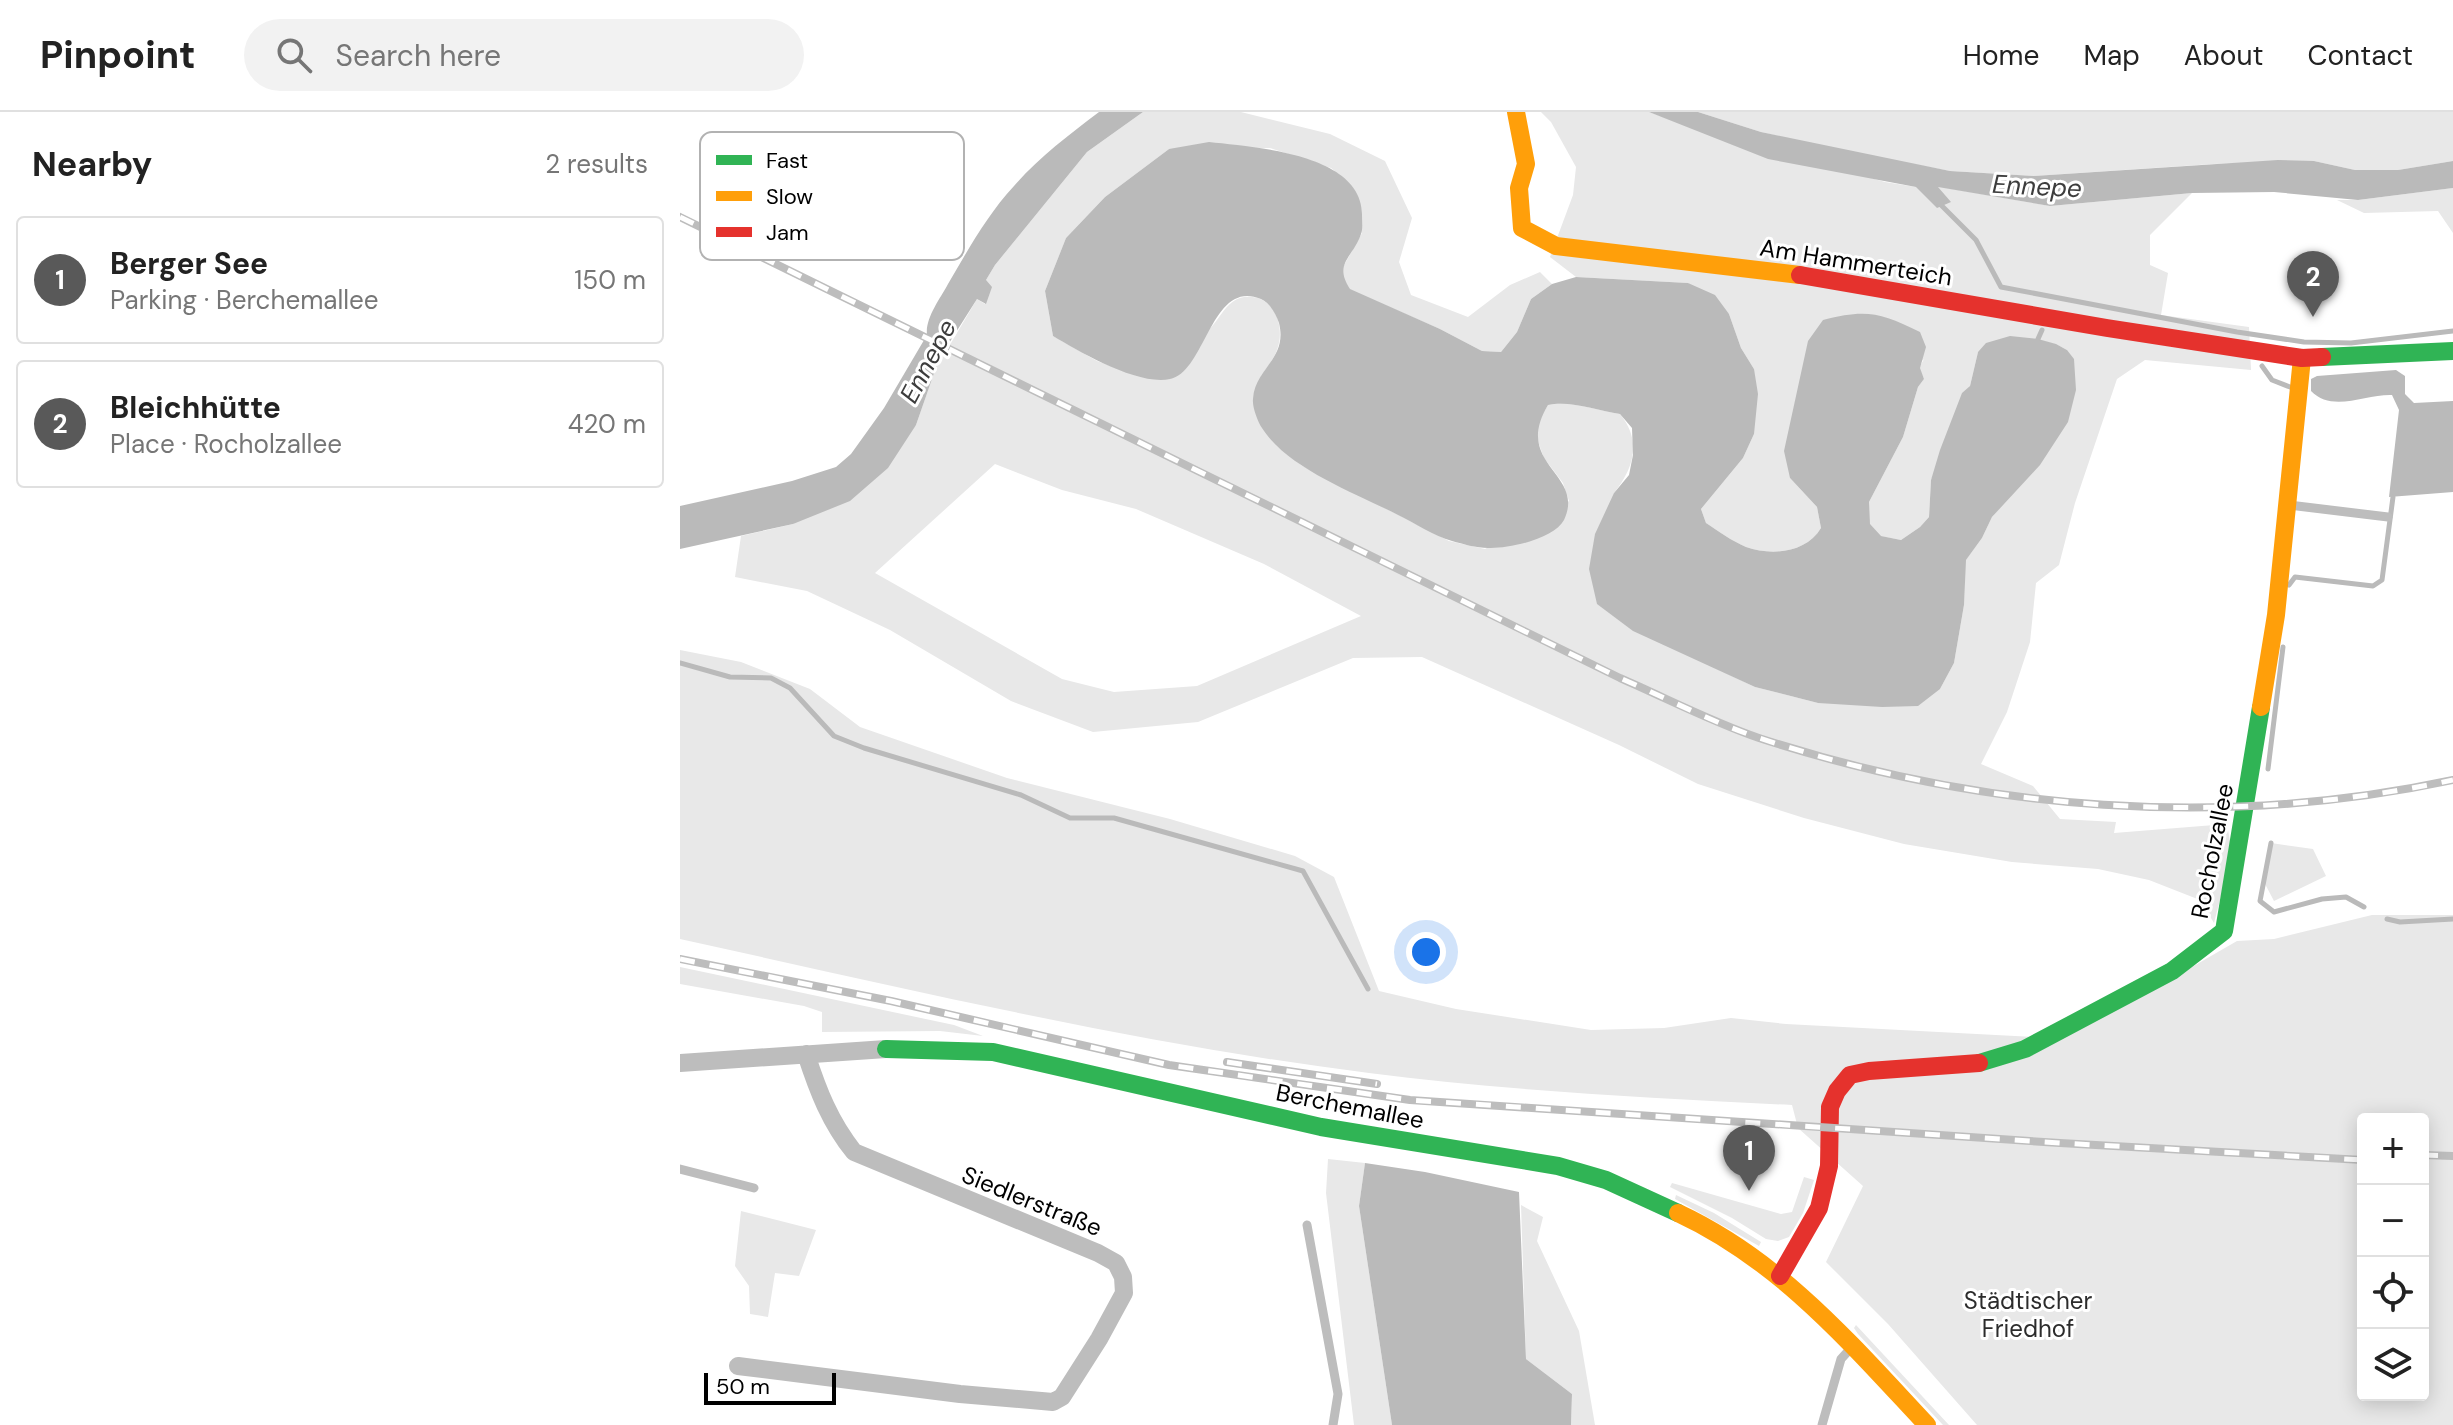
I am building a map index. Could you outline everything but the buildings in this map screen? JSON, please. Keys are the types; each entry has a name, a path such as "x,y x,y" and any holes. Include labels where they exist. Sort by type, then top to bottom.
{"street":[{"name":"Am Hammerteich","path":"1516,112 1526,164 1519,188 1522,228 1556,246 1817,277 2107,328 2302,358"},
{"path":"2302,358 2453,351"},
{"name":"Rocholzallee","path":"1780,1276 1819,1208 1829,1166 1830,1107 1837,1091 1850,1075 1974,1064 2025,1049 2172,971 2224,931 2276,615 2302,358"},
{"name":"Berchemallee","path":"680,1063 886,1049 993,1052 1351,1133 1558,1166 1606,1180 1708,1227 1780,1276 1815,1306 1927,1425"},
{"name":"Siedlerstraße","path":"738,1366 960,1394 1053,1402 1062,1397 1092,1351 1124,1293 1123,1277 1116,1263 1107,1258 854,1152 836,1130 820,1098 806,1054"}],"lane":[{"path":"2289,505 2388,517"},
{"path":"680,1169 754,1188"},
{"path":"1307,1225 1338,1394 1333,1425"},
{"path":"1822,1425 1841,1359 1854,1346"}],"green space":[{"path":"1143,112 1241,112 1330,134 1385,161 1412,218 1399,262 1411,295 1468,317 1510,285 1540,272 1552,284 1531,299 1517,332 1501,352 1482,351 1350,290 1342,278 1343,267 1362,233 1349,183 1331,168 1270,148 1169,149 1105,197 1066,238 1045,291 1053,336 1097,361 1135,375 1205,333 1232,302 1248,297 1262,299 1273,310 1280,329 1277,350 1261,376 1276,445 1301,465 1449,541 1485,549 1569,501 1563,483 1544,458 1537,439 1538,422 1548,405 1574,405 1620,414 1631,434 1633,454 1626,474 1614,493 1715,668 1755,687 1818,703 1940,689 1954,663 1964,605 1965,561 1982,538 1992,517 2009,497 2067,350 2034,341 1978,352 1970,386 1931,480 1929,517 1901,540 1880,536 1869,524 1869,502 1903,437 1918,387 1924,379 1919,368 1924,359 1790,478 1817,507 1821,528 1815,536 1798,547 1777,552 1746,547 1706,523 1701,509 1743,458 1754,434 1754,369 1741,348 1729,314 1688,283 1576,277 1550,257 1573,195 1576,167 1551,122 1541,112 1649,112 1885,182 1916,187 1936,186 2050,206 2192,193 2150,235 2150,265 2168,273 2161,315 2249,327 2251,370 2145,360 2117,379 2075,503 2059,565 2036,583 2030,642 2007,712 1981,764 2033,786 2060,819 2116,822 2114,833 2227,824 2232,853 2214,923 2200,900 2149,880 2098,869 2012,862 1904,844 1804,818 1698,784 1619,745 1422,657 1353,658 1198,722 1093,732 1011,701 890,630 807,591 735,577 741,536 793,524 916,425 939,359 977,299 985,304 986,280 995,265 1087,152","holes":["995,464 1062,490 1136,509 1264,564 1361,616 1197,686 1114,692 1062,679 875,573"]},
{"path":"1698,112 2453,112 2453,161 2398,170 2355,170 2314,161 2213,164 2034,176 1950,171 1761,132"},
{"path":"2453,188 2453,233 2438,211 2364,213 2337,200 2358,200"},
{"name":"Städtischer Friedhof","path":"680,650 741,662 810,689 860,727 1007,778 1170,819 1295,856 1334,877 1379,991 1456,1009 1591,1030 1664,1028 1731,1018 1786,1024 2055,1038 2152,990 2237,941 2274,939 2372,915 2453,915 2453,1425 1977,1425 1888,1324 1826,1262 1863,1186 1798,1128 1792,1105 1527,1089 1369,1073 1196,1047 937,996 680,939"},
{"path":"2271,843 2313,849 2326,876 2274,901 2264,882"},
{"path":"680,967 954,1025 983,1036 940,1031 822,1032 822,1012 804,1006 680,984"},
{"path":"1328,1159 1365,1163 1359,1206 1392,1425 1354,1425 1326,1193"},
{"path":"1804,1177 1814,1180 1803,1213 1789,1237 1778,1241 1766,1239 1670,1187 1672,1183 1781,1214 1792,1212"},
{"path":"1676,1195 1714,1213 1761,1242 1759,1246 1675,1199"},
{"path":"1521,1205 1543,1217 1537,1241 1579,1331 1595,1425 1571,1425 1572,1394 1526,1359"},
{"path":"741,1211 816,1230 799,1276 775,1273 768,1317 750,1314 749,1286 735,1266"},
{"path":"1856,1325 1949,1425 1943,1425 1858,1334 1854,1328"}],"water":[{"name":"Ennepe","path":"1099,112 1143,112 1087,152 995,265 986,280 992,287 986,304 977,299 939,359 916,425 888,468 850,501 793,524 680,549 680,506 792,481 836,467 851,454 884,408 927,335 928,322 934,309 995,209 1034,165"},
{"name":"Ennepe","path":"1649,112 1698,112 1761,132 1950,171 2034,176 2278,160 2314,161 2355,170 2398,170 2453,161 2453,188 2358,200 2274,192 2192,193 2050,206 1938,187 1951,202 1937,208 1916,187 1768,159"},
{"path":"1209,142 1303,157 1326,166 1345,179 1358,195 1362,216 1361,234 1344,266 1343,273 1350,289 1482,351 1501,352 1517,332 1531,299 1552,284 1576,277 1688,283 1715,295 1729,314 1741,348 1754,369 1758,394 1754,434 1743,458 1701,509 1706,523 1736,542 1756,550 1777,552 1798,547 1807,543 1821,528 1817,507 1790,478 1784,451 1808,341 1823,320 1850,314 1872,314 1920,332 1926,347 1920,368 1924,379 1918,387 1903,437 1869,502 1870,524 1881,536 1901,540 1929,517 1931,480 1962,393 1970,386 1978,352 1986,343 2010,336 2038,339 2067,350 2074,359 2076,390 2068,422 2040,465 1992,517 1966,560 1964,605 1954,663 1940,689 1918,706 1818,703 1755,687 1633,631 1597,604 1589,569 1595,534 1614,493 1629,475 1633,455 1632,428 1620,414 1574,405 1548,405 1539,425 1538,442 1566,491 1568,504 1564,520 1551,533 1530,542 1497,548 1479,547 1438,536 1343,489 1305,468 1274,443 1260,425 1253,402 1255,388 1275,355 1281,335 1274,313 1261,299 1244,296 1231,302 1220,313 1192,361 1182,373 1170,379 1157,380 1126,373 1053,336 1045,291 1066,238 1105,197 1169,149"},
{"path":"2396,370 2405,376 2405,394 2414,403 2453,401 2453,492 2389,497 2399,410 2392,395 2339,402 2329,401 2311,391 2311,379 2317,376"},
{"path":"1365,1163 1519,1192 1526,1359 1572,1394 1571,1425 1392,1425 1359,1206"}],"waterway":[{"path":"1939,203 1976,240 2001,287 2304,342 2351,343 2453,331"},
{"path":"2038,339 2042,330"},
{"path":"2262,366 2272,380 2290,387"},
{"path":"2289,585 2295,577 2373,586 2382,580 2393,497"},
{"path":"2268,769 2283,647"},
{"path":"680,663 730,677 771,678 790,688 834,736 864,748 1021,795 1070,818 1114,818 1303,871 1368,989"},
{"path":"2271,843 2260,901 2274,912 2322,899 2346,897 2364,907"},
{"path":"2387,919 2400,922 2453,919"}],"railway":[{"path":"680,217 700,227"},
{"path":"768,260 1620,678 1759,738 1844,763 1930,782 2016,796 2104,805 2191,807 2279,804 2366,795 2453,780"},
{"path":"680,959 891,1001 1169,1065 1410,1100 2357,1160"},
{"path":"1227,1062 1377,1084"},
{"path":"2429,1155 2453,1156"}],"traffic: fast":[{"path":"2322,357 2453,351"},
{"path":"1979,1063 2025,1049 2172,971 2224,931 2261,707"},
{"path":"886,1049 993,1052 1321,1127 1558,1166 1606,1180 1678,1213"}],"traffic: slow":[{"path":"1516,112 1526,164 1519,188 1522,228 1556,246 1800,275"},
{"path":"2261,707 2276,615 2302,358"},
{"path":"1678,1213 1750,1255 1782,1280 1842,1335 1927,1425"}],"traffic: jam":[{"path":"1800,275 2107,328 2302,358 2322,357"},
{"path":"1780,1276 1819,1208 1829,1166 1830,1107 1837,1091 1850,1075 1979,1063"}],"place":[{"name":"Bleichhütte","path":"2313,317"},
{"name":"Berger See","path":"1749,1191"}]}
